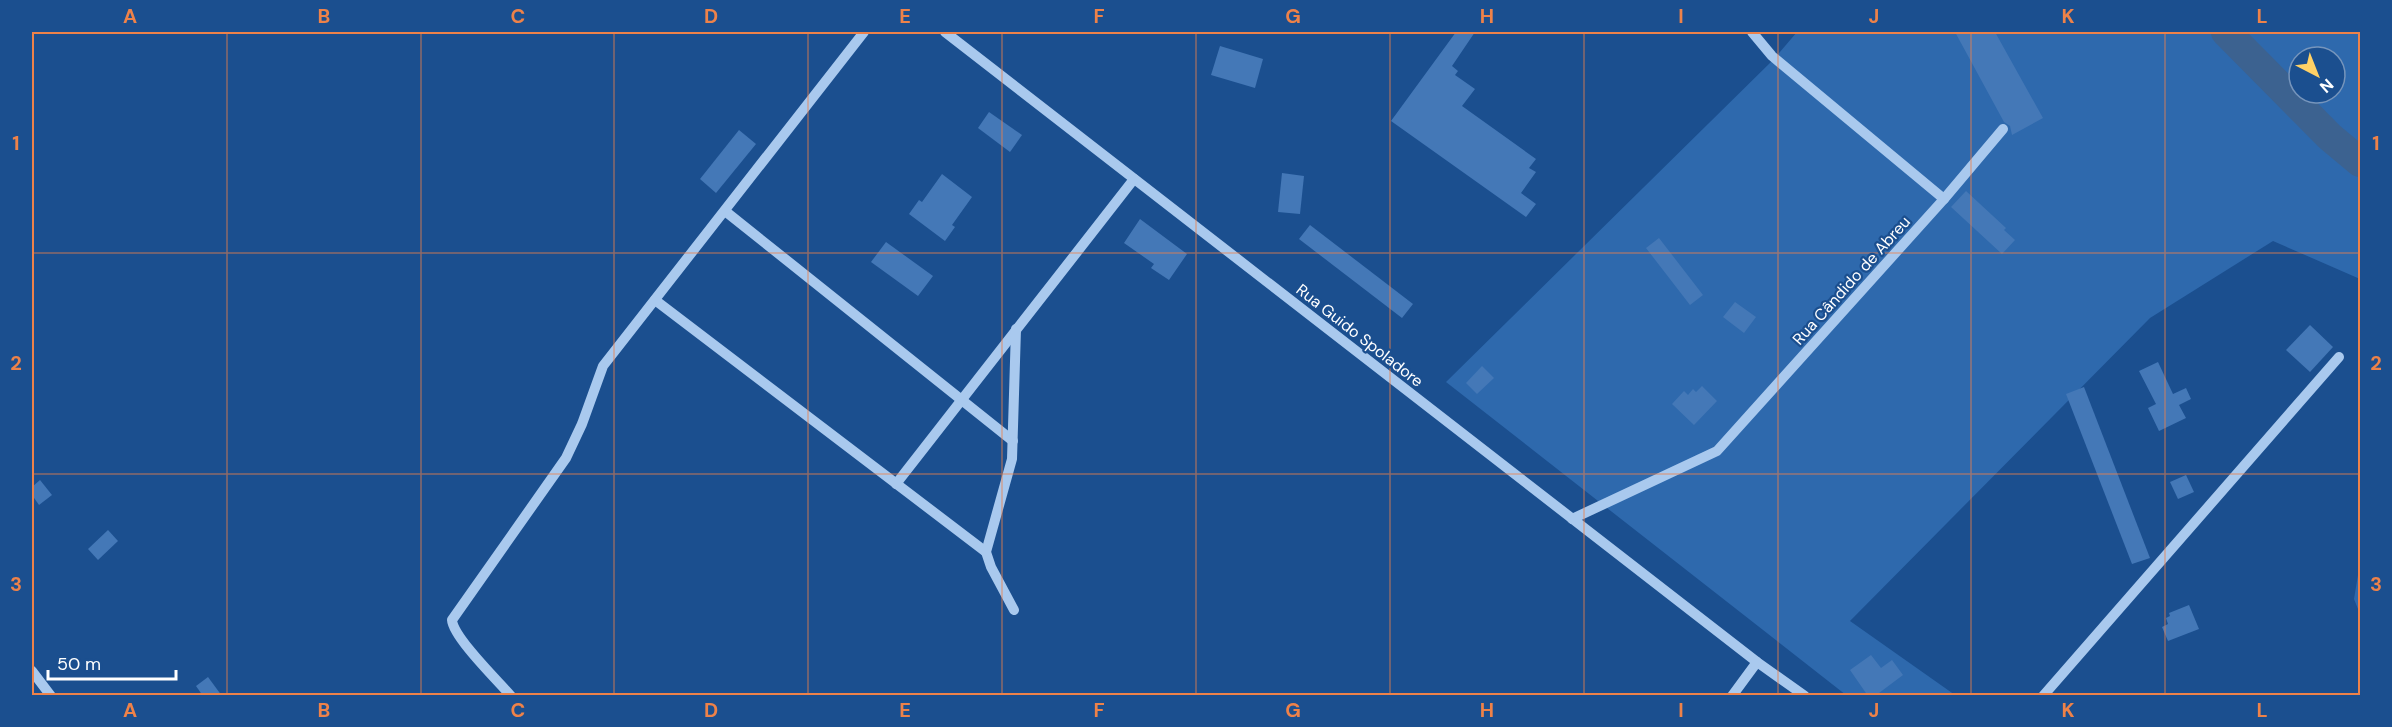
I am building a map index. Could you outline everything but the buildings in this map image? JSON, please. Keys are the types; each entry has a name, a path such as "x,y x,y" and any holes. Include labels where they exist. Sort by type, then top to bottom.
{"street":[{"path":"511,696 468,647 453,626 452,620 566,458 582,424 603,366 864,32"},
{"name":"Rua Guido Spoladore","path":"945,32 1757,662 1805,696"},
{"path":"1752,32 1772,56 1944,199"},
{"name":"Rua Cândido de Abreu","path":"1572,519 1717,451 1944,199 2003,129"},
{"path":"896,483 1134,179"},
{"path":"725,211 1013,441"},
{"path":"655,300 986,552"},
{"path":"1014,610 991,567 986,552 1012,459 1016,329"},
{"path":"2043,696 2339,357"},
{"path":"1732,696 1757,662"},
{"path":"32,671 51,696"}],"shaded area":[{"path":"1797,32 2360,32 2360,279 2273,241 2150,318 1850,621 1955,695 1846,695 1446,382 1774,59"},
{"path":"2360,563 2360,614 2354,599"}],"waterway":[{"path":"2226,32 2330,137 2360,162"}]}
